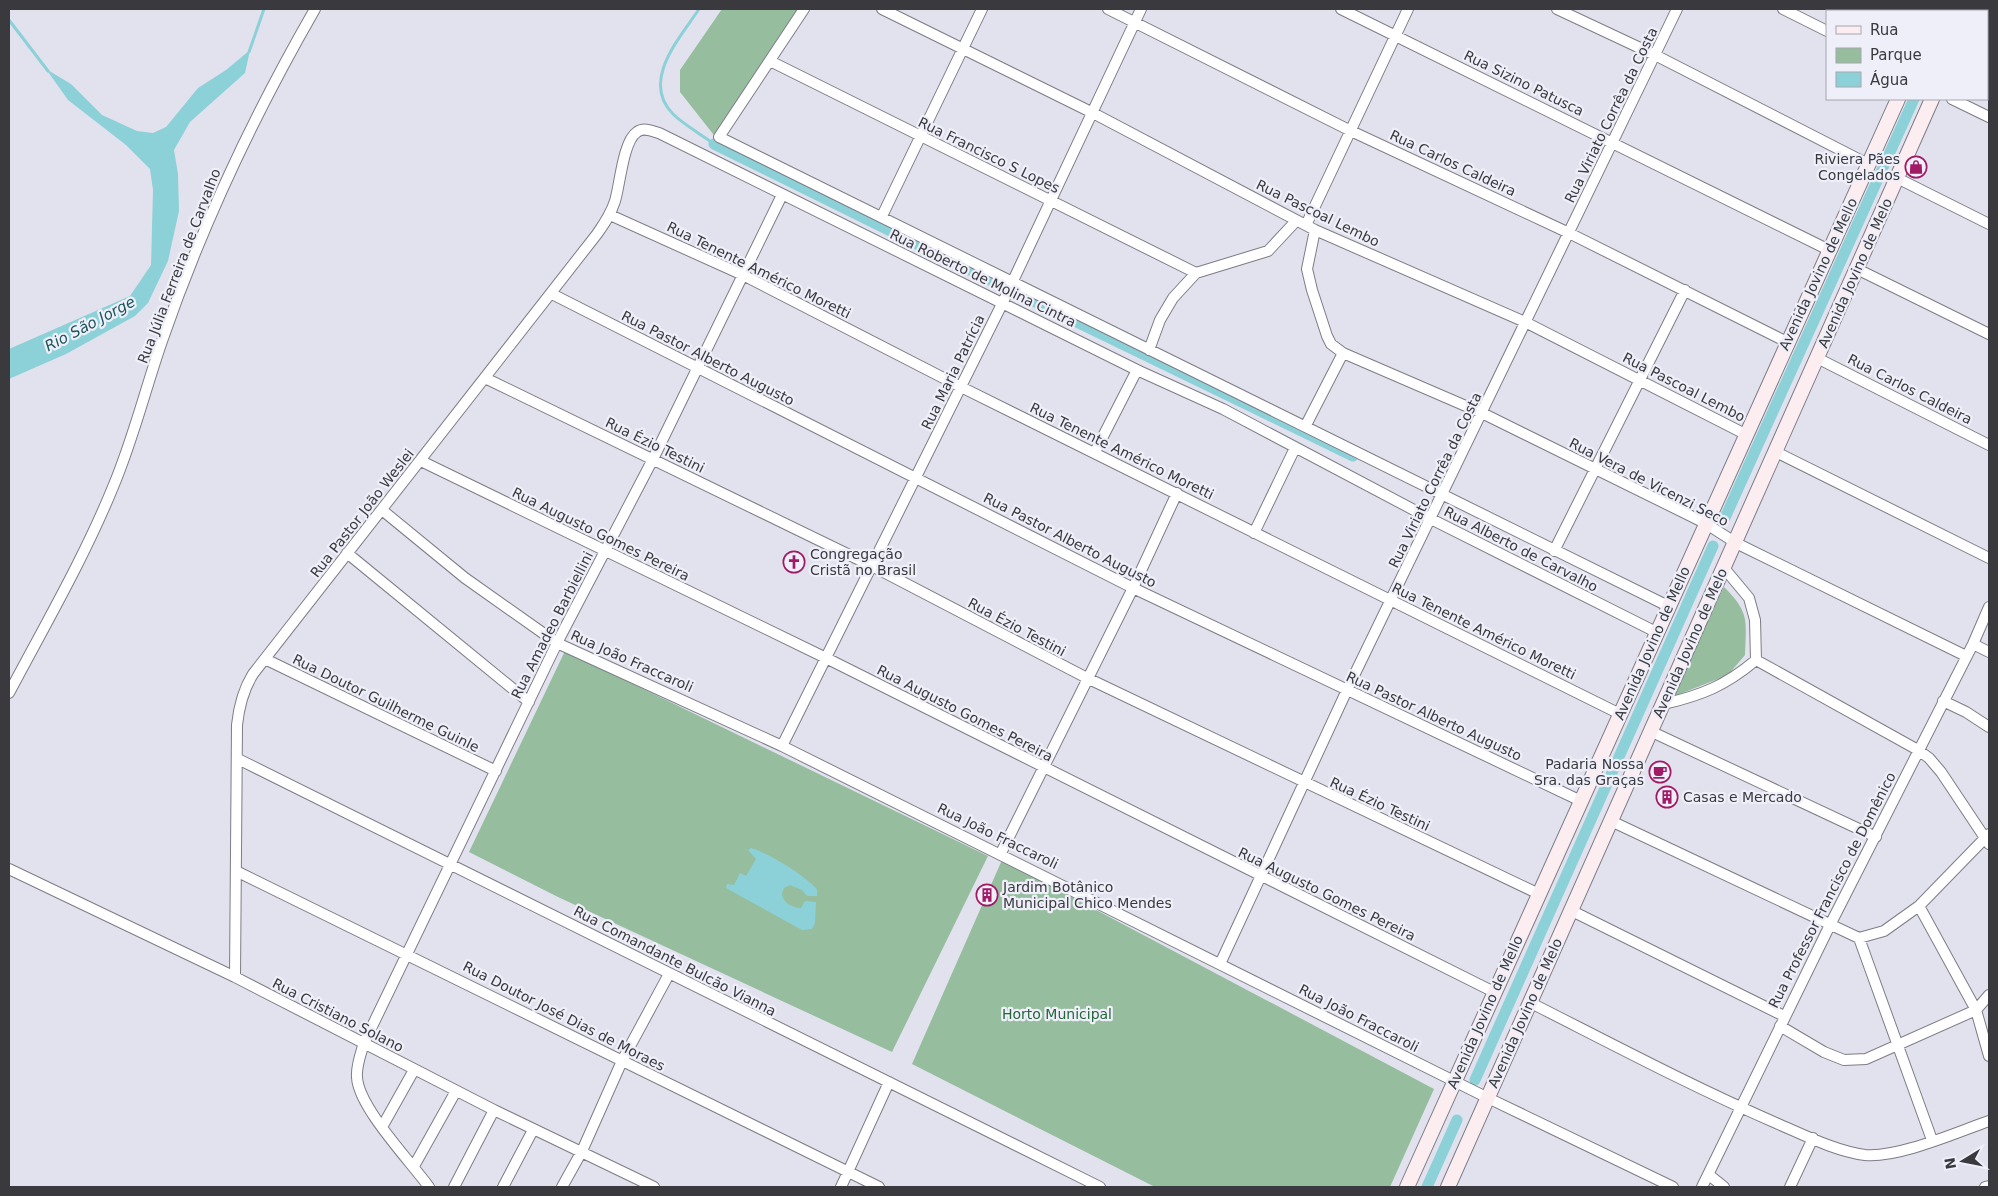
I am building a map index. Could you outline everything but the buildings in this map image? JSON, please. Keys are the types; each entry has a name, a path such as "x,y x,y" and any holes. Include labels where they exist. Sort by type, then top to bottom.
{"main road":[{"name":"Avenida Jovino de Mello","path":"1407,1187 1745,434 1898,100"},
{"name":"Avenida Jovino de Melo","path":"1448,1187 1932,100"}],"street":[{"name":"Rua Júlia Ferreira de Carvalho","path":"9,693 88,542 116,479 162,341 217,198 268,92 315,9"},
{"path":"770,61 804,9"},
{"name":"Rua Pascoal Lembo","path":"882,9 1093,114 1306,225 1525,322 1745,434"},
{"path":"882,216 982,9"},
{"name":"Rua Carlos Caldeira","path":"1108,9 1351,131 1569,233 1787,342"},
{"name":"Rua Maria Patrícia","path":"782,746 1004,300 1049,200 1093,114 1141,9"},
{"name":"Rua Sizino Patusca","path":"1341,9 1829,250"},
{"path":"1306,425 1343,353 1331,344 1324,329 1307,269 1306,225 1408,9"},
{"path":"1557,9 1655,55 1868,164"},
{"name":"Rua Viriato Corrêa da Costa","path":"1220,964 1347,690 1392,601 1677,9"},
{"path":"1783,9 1826,30"},
{"name":"Rua Francisco S Lopes","path":"770,61 1196,273"},
{"name":"Rua Roberto de Molina Cintra","path":"770,61 719,137 882,216 1011,284 1306,425"},
{"path":"1954,100 1989,117"},
{"name":"Rua Pastor João Weslei","path":"236,977 239,705 246,686 347,553 552,294 610,215 629,140 636,132 642,130 659,133"},
{"name":"Rua Roberto de Molina Cintra","path":"659,133 782,195 1004,300 1138,370 1223,409 1295,448"},
{"path":"1897,178 1989,224"},
{"name":"Rua Amadeo Barbiellini","path":"382,1127 359,1090 357,1068 364,1043 557,643 653,460 696,368 782,195"},
{"name":"Rua Tenente Américo Moretti","path":"610,215 743,275 961,387 1620,714"},
{"path":"1149,350 1160,320 1173,298 1196,273 1268,251 1306,225"},
{"path":"1857,269 1989,334"},
{"path":"1554,551 1685,290"},
{"name":"Rua Pastor Alberto Augusto","path":"552,294 1133,588 1580,801"},
{"name":"Rua Vera de Vicenzi Seco","path":"1343,353 1482,413 1705,523 1736,542 1966,656"},
{"name":"Rua Carlos Caldeira","path":"1818,358 1989,445"},
{"path":"1095,452 1138,370"},
{"name":"Rua Ézio Testini","path":"486,378 872,566 1087,678 1304,784 1539,894"},
{"name":"Rua Alberto de Carvalho","path":"1306,425 1442,495 1668,606"},
{"path":"1254,533 1295,448"},
{"name":"Rua Alberto de Carvalho","path":"1295,448 1656,632"},
{"path":"1776,452 1989,558"},
{"name":"Rua Augusto Gomes Pereira","path":"421,461 826,658 1259,877 1494,992"},
{"path":"1001,853 1133,588 1177,493"},
{"name":"Rua João Fraccaroli","path":"382,510 465,578 557,643 782,746 1001,853 1454,1082 1673,1187"},
{"path":"347,553 529,702"},
{"path":"1724,568 1749,598 1755,620 1756,660"},
{"name":"Rua Professor Francisco de Domênico","path":"1702,1187 1710,1174 1784,1016 1973,644 1989,607"},
{"path":"1973,644 1989,652"},
{"name":"Rua Doutor Guilherme Guinle","path":"264,660 496,770"},
{"path":"1664,704 1692,698 1714,690 1733,679 1756,660"},
{"path":"1611,821 1859,938 1884,931 1919,906 1988,839 1930,758 1756,660"},
{"path":"1943,701 1966,712 1989,728"},
{"path":"1650,731 1876,837"},
{"name":"Rua Comandante Bulcão Vianna","path":"238,759 1100,1187"},
{"name":"Rua Cristiano Solano","path":"9,869 236,977 533,1130 582,1151 654,1187"},
{"name":"Rua Doutor José Dias de Moraes","path":"236,871 879,1187"},
{"path":"1919,906 1976,1010 1989,1056"},
{"path":"1570,910 1784,1016"},
{"path":"1859,938 1932,1140"},
{"path":"562,1187 582,1151 622,1061 669,974"},
{"path":"1780,1026 1824,1052 1844,1060 1866,1059 1899,1046 1976,1010 1989,995"},
{"path":"1531,1003 1740,1108 1813,1138 1866,1155 1899,1151 1989,1121"},
{"path":"414,1070 382,1127 429,1187"},
{"path":"841,1187 889,1082"},
{"path":"414,1166 456,1091"},
{"path":"454,1187 494,1110"},
{"path":"503,1187 533,1130"},
{"path":"1790,1187 1813,1138"},
{"path":"1710,1174 1724,1187"},
{"path":"1985,1187 1989,1186"}],"green space":[{"path":"722,9 804,9 717,139 680,92 680,70"},
{"path":"1989,9 1989,31 1988,10 1929,10"},
{"path":"1724,587 1738,604 1745,618 1745,655 1728,675 1672,697"},
{"path":"565,651 988,856 892,1052 558,897 469,852"},
{"name":"Horto Municipal","path":"1002,860 1434,1089 1390,1187 1155,1187 912,1064"}],"water":[{"name":"Rio São Jorge","path":"250,50 245,73 190,122 174,150 178,174 179,211 168,261 148,303 135,316 66,354 9,379 9,349 130,296 151,265 153,190 150,169 126,145 68,100 46,69 71,84 102,115 137,131 153,133 166,127 198,88 226,70"},
{"path":"751,848 786,865 804,877 817,889 817,896 807,896 802,890 790,885 784,888 782,894 786,902 795,907 801,908 805,901 816,902 815,923 812,929 802,930 726,888 727,884 734,885 740,873 746,876 756,859 748,850"}],"waterway":[{"path":"249,52 264,9"},
{"path":"699,9 666,60 660,88 664,101 673,114 714,144"},
{"path":"9,20 48,71"},
{"path":"1724,520 1914,100"},
{"path":"714,144 1000,285"},
{"path":"1017,293 1353,456"},
{"path":"1475,1080 1713,546"},
{"path":"1427,1187 1457,1120"}],"place":[{"name":"Riviera Pães Congelados","path":"1916,167"},
{"name":"Congregação Cristã no Brasil","path":"794,562"},
{"name":"Padaria Nossa Sra. das Graças","path":"1660,772"},
{"name":"Casas e Mercado","path":"1667,797"},
{"name":"Jardim Botânico Municipal Chico Mendes","path":"987,895"}]}
